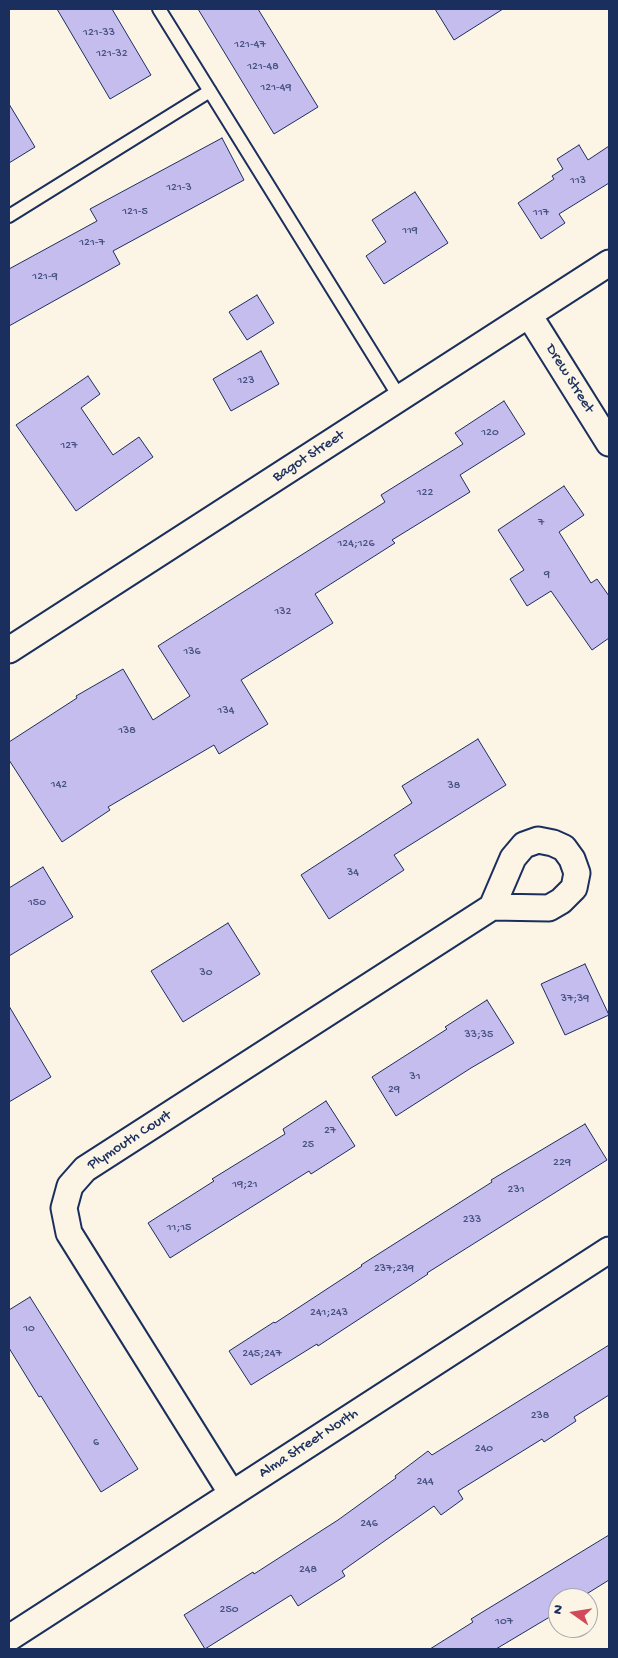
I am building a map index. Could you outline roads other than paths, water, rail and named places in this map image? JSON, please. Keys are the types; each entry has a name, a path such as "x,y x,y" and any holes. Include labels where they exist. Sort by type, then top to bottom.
{"street":[{"name":"Bagot Street","path":"9,650 609,263"},
{"name":"Drew Street","path":"529,315 609,443"},
{"name":"Plymouth Court","path":"232,1494 69,1233 64,1208 70,1186 85,1169 492,907"},
{"name":"Alma Street North","path":"9,1638 609,1250"}],"lane":[{"path":"159,9 400,398"},
{"path":"9,216 210,91"}]}
